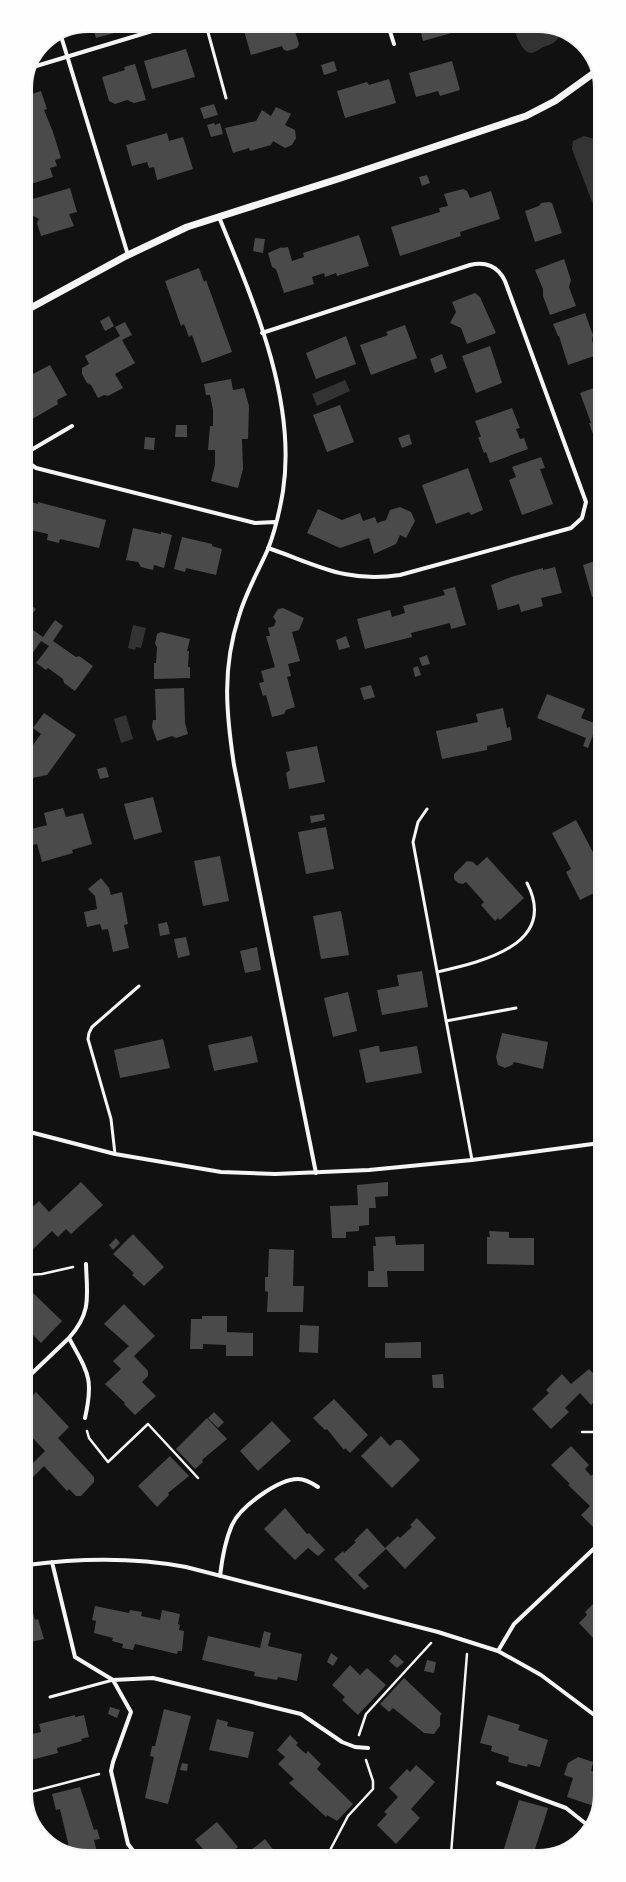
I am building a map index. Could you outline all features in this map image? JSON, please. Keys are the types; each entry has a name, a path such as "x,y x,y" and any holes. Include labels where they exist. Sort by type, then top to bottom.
{"street":[{"path":"37,66 148,32"},
{"path":"390,32 394,44"},
{"path":"62,39 128,255"},
{"path":"32,307 128,255 187,227 341,178 526,116 555,100 592,74"},
{"path":"219,217 272,359 286,438 284,480 275,522 268,548 248,591 231,643 226,690 227,716 234,765 316,1173"},
{"path":"262,333 470,265 484,263 492,266 502,274 505,281 586,502 582,518 571,528 400,575 368,578 353,577 325,570 268,548"},
{"path":"32,449 72,426"},
{"path":"32,465 36,468 255,523 275,522"},
{"path":"32,1133 115,1154 221,1172 274,1174 316,1173 472,1160 594,1144"},
{"path":"32,1373 80,1326 85,1313 88,1287 86,1264"},
{"path":"69,1338 87,1370 90,1383 90,1395 85,1418"},
{"path":"220,1576 225,1546 232,1525 243,1509 273,1488 292,1480 306,1480 318,1487"},
{"path":"498,1652 514,1624 594,1549"},
{"path":"32,1564 100,1559 147,1560 186,1567 438,1632 498,1652 541,1675 594,1715"},
{"path":"52,1562 75,1657 113,1680 131,1712 111,1771 128,1844 133,1850"},
{"path":"113,1680 153,1678 301,1714 342,1742 355,1747 368,1748"},
{"path":"498,1783 566,1808 585,1823"}],"lane":[{"path":"208,32 226,98"},
{"path":"427,809 418,822 413,842 472,1160"},
{"path":"437,972 458,967 502,952 520,942 527,934 532,924 534,913 532,892 527,883"},
{"path":"115,1154 111,1119 88,1039 92,1027 139,986"},
{"path":"446,1021 516,1008"},
{"path":"50,1697 113,1680"}],"path":[{"path":"32,1275 42,1274 86,1264"},
{"path":"85,1418 88,1438 108,1462 148,1424 198,1478"},
{"path":"582,1432 594,1432"},
{"path":"355,1747 366,1714 432,1641 438,1632"},
{"path":"451,1850 468,1642"},
{"path":"330,1850 348,1816 373,1789 373,1781 361,1748"},
{"path":"32,1792 111,1771"}],"shaded area":[{"path":"515,32 541,32 559,37 550,45 532,53 525,50 519,42"},
{"path":"584,136 594,139 594,207 572,149 573,141"},
{"path":"345,380 350,391 317,406 312,394"},
{"path":"133,625 146,628 141,648 136,647 135,650 128,648"},
{"path":"126,715 133,739 121,743 114,719"}],"building":[{"path":"94,32 118,32 96,38"},
{"path":"244,32 295,32 299,44 297,48 287,51 283,49 282,46 251,55"},
{"path":"421,32 455,32 423,41"},
{"path":"186,49 195,77 152,89 144,61"},
{"path":"334,61 337,71 324,75 321,65"},
{"path":"452,61 460,90 440,96 438,91 416,97 409,73"},
{"path":"135,64 146,100 134,103 127,100 115,104 109,101 102,77 125,70 124,67"},
{"path":"389,79 396,103 345,118 337,91 367,82 369,85"},
{"path":"41,91 47,109 44,110 61,158 55,160 57,166 50,168 53,177 32,184 32,94"},
{"path":"214,104 218,115 204,119 200,108"},
{"path":"276,107 291,114 285,125 295,130 296,138 292,145 285,148 273,141 271,145 250,151 249,148 233,153 225,128 256,121 262,110 271,116"},
{"path":"214,123 215,125 220,123 223,134 211,137 207,125"},
{"path":"167,133 169,141 183,137 193,169 157,180 154,167 149,168 147,162 132,166 126,145"},
{"path":"427,175 430,183 422,186 419,177"},
{"path":"70,188 77,212 69,214 74,226 41,236 37,223 39,219 32,215 32,199"},
{"path":"463,189 467,191 470,198 491,191 500,219 460,232 461,236 400,256 391,227 440,212 439,208 448,206 444,194"},
{"path":"541,203 552,203 562,233 535,242 525,211 539,206"},
{"path":"359,235 369,266 337,276 336,273 325,277 324,273 312,277 314,284 284,293 276,269 272,267 268,253 282,247 288,247 292,261 304,257 303,253"},
{"path":"255,238 265,239 263,253 253,251"},
{"path":"564,259 571,280 569,287 576,306 550,315 543,296 543,289 535,270"},
{"path":"199,268 204,282 206,280 232,352 202,363 192,335 189,337 184,324 181,326 165,281"},
{"path":"475,293 480,297 496,333 467,344 461,328 450,323 456,312 452,302"},
{"path":"585,313 593,335 592,340 594,346 594,356 568,365 559,336 553,324"},
{"path":"109,316 114,326 105,331 100,321"},
{"path":"125,322 132,335 122,340 135,363 115,374 123,388 108,396 104,395 98,398 91,385 87,383 82,374 82,368 89,364 85,356 120,336 115,327"},
{"path":"405,325 417,358 371,375 360,345 388,335 386,332"},
{"path":"346,336 356,364 316,379 306,353"},
{"path":"490,346 502,383 476,393 462,356"},
{"path":"442,354 447,368 435,373 430,359"},
{"path":"50,365 67,395 57,400 58,404 32,419 32,374"},
{"path":"231,379 233,390 244,388 249,406 248,439 242,439 243,469 238,488 211,481 215,465 215,450 208,450 210,426 213,426 213,410 210,395 206,395 204,384"},
{"path":"594,388 593,434 589,423 591,423 580,393"},
{"path":"340,405 354,442 327,452 313,415"},
{"path":"512,408 520,428 516,429 520,439 524,438 528,449 490,463 486,452 484,453 478,437 481,437 475,421"},
{"path":"176,425 187,425 187,437 175,437"},
{"path":"409,434 412,444 402,448 398,438"},
{"path":"145,437 155,438 154,450 144,449"},
{"path":"541,457 545,468 540,469 553,504 522,515 509,480 516,477 512,467"},
{"path":"468,468 483,510 471,515 469,512 436,524 422,485"},
{"path":"32,502 38,504 38,502 106,520 99,548 60,539 59,543 47,540 48,534 32,530"},
{"path":"400,507 411,512 415,521 406,538 400,535 396,544 374,554 369,538 340,548 307,533 318,509 342,520 360,513 363,521 375,517 377,523 386,520 390,510"},
{"path":"133,528 172,535 164,568 154,565 153,570 141,567 138,562 126,560"},
{"path":"182,537 212,544 212,546 222,549 216,575 186,568 185,572 174,569"},
{"path":"594,561 594,596 592,597 583,565"},
{"path":"555,567 562,593 541,598 543,606 521,612 519,604 498,610 491,585 511,577 543,568 543,570"},
{"path":"455,587 466,625 451,629 450,623 411,633 412,637 365,649 357,619 390,610 392,617 405,613 403,606 445,595 443,590"},
{"path":"32,606 36,609 32,614"},
{"path":"283,608 304,618 299,630 292,632 300,661 288,664 291,676 287,677 295,707 286,710 284,714 272,717 266,695 263,696 259,683 264,682 261,671 275,667 266,636 270,636 268,628 274,626 276,621 273,617 278,609"},
{"path":"55,620 63,626 53,641 76,657 79,656 93,666 75,691 64,683 63,679 48,668 46,670 36,663 49,646 41,641 32,654 32,629 43,637"},
{"path":"161,632 190,639 187,651 189,651 188,667 190,667 190,678 154,679 154,663 156,663 157,647 155,644 157,634"},
{"path":"346,636 350,647 339,650 336,640"},
{"path":"427,655 430,664 422,666 419,658"},
{"path":"418,666 421,675 415,677 413,668"},
{"path":"371,685 375,697 364,700 360,688"},
{"path":"184,688 185,723 188,734 176,738 172,736 157,741 152,727 153,720 156,720 155,689"},
{"path":"547,694 585,709 581,718 594,723 594,732 588,748 583,746 586,738 537,718"},
{"path":"503,708 507,728 510,727 512,740 487,746 487,750 442,759 436,731 478,722 476,714"},
{"path":"44,713 76,735 47,775 32,778 32,746 41,734 33,728"},
{"path":"317,746 325,782 289,789 286,773 290,770 286,752"},
{"path":"106,767 109,777 100,779 97,769"},
{"path":"153,797 162,832 134,840 124,804"},
{"path":"63,808 66,817 83,813 92,844 72,850 73,853 42,862 37,844 32,845 32,829 47,825 44,813"},
{"path":"324,814 325,820 311,823 310,816"},
{"path":"576,820 594,854 594,893 580,900 566,872 571,869 552,833"},
{"path":"326,827 334,869 306,874 298,832"},
{"path":"220,856 229,901 203,906 194,861"},
{"path":"487,857 524,898 500,920 498,918 495,921 481,905 484,902 466,882 463,884 458,883 454,879 454,874 467,861 473,862 477,866"},
{"path":"101,878 109,888 111,895 122,892 128,924 124,925 129,948 113,952 108,929 102,930 100,924 87,927 84,912 97,909 95,896 88,889"},
{"path":"341,911 349,955 321,959 313,916"},
{"path":"167,922 170,934 160,936 158,924"},
{"path":"186,937 190,955 178,958 174,939"},
{"path":"257,947 261,970 245,973 240,951"},
{"path":"422,971 428,1007 382,1015 377,990 399,986 397,975"},
{"path":"348,992 357,1031 333,1037 324,998"},
{"path":"502,1033 548,1042 543,1069 514,1062 512,1065 505,1068 498,1065 496,1057"},
{"path":"252,1036 258,1062 214,1071 208,1045"},
{"path":"163,1039 170,1068 120,1078 114,1050"},
{"path":"379,1046 380,1052 417,1046 422,1073 366,1083 359,1050"},
{"path":"81,1182 103,1205 71,1234 66,1229 58,1237 52,1231 32,1250 32,1207 39,1201 49,1212"},
{"path":"388,1182 388,1196 375,1197 376,1208 369,1208 369,1225 359,1226 359,1231 346,1232 346,1238 332,1238 330,1206 358,1205 357,1185"},
{"path":"489,1231 509,1232 509,1238 534,1238 534,1265 487,1264 487,1237 490,1237"},
{"path":"133,1234 164,1267 144,1286 132,1275 134,1273 113,1254"},
{"path":"395,1236 396,1245 424,1244 424,1271 387,1271 388,1287 368,1287 368,1271 374,1271 373,1246 376,1246 375,1237"},
{"path":"116,1238 120,1243 113,1250 109,1245"},
{"path":"269,1249 294,1250 293,1286 304,1286 303,1312 267,1312 268,1292 265,1291 265,1277 268,1277"},
{"path":"32,1292 62,1321 41,1343 32,1334"},
{"path":"124,1304 155,1336 134,1356 148,1371 148,1376 142,1382 156,1396 135,1415 105,1384 121,1369 113,1361 129,1346 104,1324"},
{"path":"202,1316 227,1316 227,1332 253,1333 253,1356 226,1356 226,1345 203,1344 203,1349 190,1349 191,1319 202,1319"},
{"path":"300,1325 319,1326 318,1353 299,1352"},
{"path":"421,1342 421,1358 385,1358 385,1343"},
{"path":"589,1369 594,1374 594,1402 591,1405 580,1393 565,1408 569,1412 551,1429 532,1409 549,1393 546,1390 562,1374 571,1384"},
{"path":"443,1374 444,1388 433,1388 432,1375"},
{"path":"36,1392 69,1427 58,1438 94,1477 94,1482 81,1496 76,1496 69,1489 67,1491 44,1466 32,1478 32,1464 45,1451 32,1437 32,1396"},
{"path":"334,1399 368,1435 350,1453 345,1448 344,1450 327,1429 325,1430 313,1418"},
{"path":"214,1412 224,1422 218,1428 208,1418"},
{"path":"207,1418 227,1439 202,1460 203,1462 195,1469 176,1449"},
{"path":"272,1421 291,1441 258,1471 240,1451"},
{"path":"381,1436 390,1446 396,1440 401,1440 420,1460 392,1488 361,1456"},
{"path":"571,1446 589,1465 585,1469 591,1476 594,1474 594,1528 581,1515 590,1506 568,1485 570,1484 551,1465"},
{"path":"170,1456 189,1476 168,1493 169,1495 157,1507 138,1486"},
{"path":"285,1508 307,1534 309,1533 325,1550 318,1556 308,1548 295,1560 264,1529"},
{"path":"417,1518 436,1538 405,1569 386,1549 358,1575 369,1586 364,1590 334,1559 343,1551 344,1553 356,1542 354,1541 367,1528 385,1548 398,1536 400,1538 412,1527 410,1525"},
{"path":"594,1603 594,1639 579,1623 587,1615 585,1612"},
{"path":"95,1606 129,1613 130,1610 142,1612 141,1616 160,1620 162,1610 180,1614 178,1624 180,1625 179,1630 184,1631 182,1651 178,1651 177,1654 135,1644 133,1650 122,1648 123,1644 112,1641 113,1638 94,1633 96,1621 92,1620"},
{"path":"32,1609 35,1620 38,1619 44,1639 32,1642"},
{"path":"264,1631 271,1633 268,1646 302,1654 297,1681 278,1677 277,1680 254,1676 255,1672 202,1660 208,1636 260,1648"},
{"path":"331,1653 338,1658 333,1666 327,1662"},
{"path":"395,1654 404,1662 397,1668 389,1661"},
{"path":"427,1660 436,1662 434,1673 424,1671"},
{"path":"350,1665 360,1675 367,1668 386,1685 358,1715 342,1700 345,1697 332,1685"},
{"path":"404,1678 442,1714 440,1716 440,1726 434,1734 424,1733 393,1708 389,1712 380,1704"},
{"path":"110,1707 120,1710 117,1718 108,1714"},
{"path":"164,1709 191,1716 168,1804 145,1798 154,1757 150,1756 152,1746 155,1746"},
{"path":"75,1715 75,1717 84,1715 89,1737 81,1739 82,1741 57,1748 58,1753 32,1760 32,1734 41,1732 39,1724"},
{"path":"488,1715 520,1725 518,1730 548,1740 540,1767 528,1764 527,1767 508,1762 509,1757 491,1751 492,1746 480,1743"},
{"path":"217,1719 228,1722 227,1726 254,1732 248,1758 209,1750"},
{"path":"290,1735 298,1743 296,1745 306,1754 308,1751 321,1764 317,1769 353,1804 337,1821 327,1815 326,1817 289,1783 294,1779 278,1764 285,1757 277,1750"},
{"path":"578,1757 593,1762 591,1771 594,1772 593,1806 567,1797 573,1778 564,1775 568,1763"},
{"path":"182,1763 188,1764 187,1771 180,1770"},
{"path":"416,1765 435,1782 411,1809 420,1818 396,1844 377,1825 387,1814 384,1812 398,1797 389,1788 407,1769 410,1772"},
{"path":"80,1787 94,1830 97,1829 100,1839 94,1840 96,1850 77,1849 69,1846 60,1809 56,1810 52,1794"},
{"path":"519,1800 548,1808 535,1850 504,1850"},
{"path":"217,1822 238,1847 234,1850 204,1850 195,1840"},
{"path":"265,1839 274,1850 251,1850"}]}
